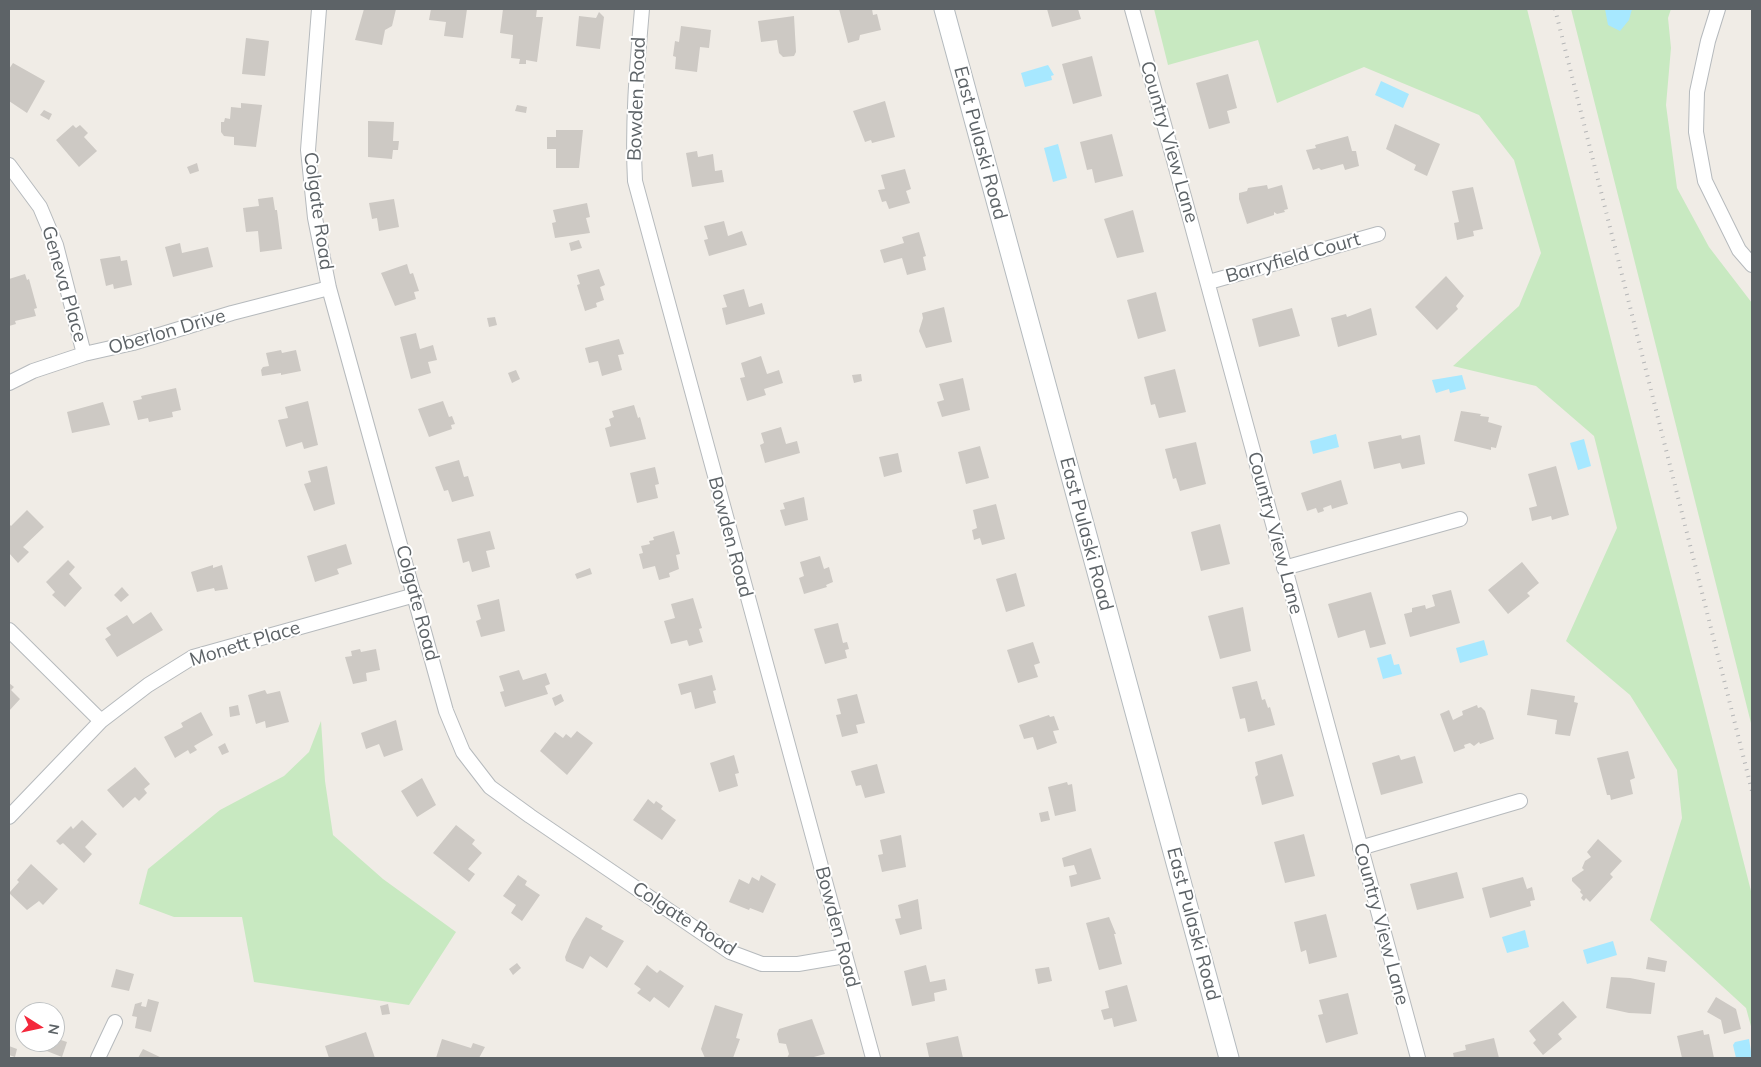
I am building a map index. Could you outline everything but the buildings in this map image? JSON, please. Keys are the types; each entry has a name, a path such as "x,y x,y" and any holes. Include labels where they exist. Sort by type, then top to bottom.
{"main road":[{"name":"East Pulaski Road","path":"944,9 1229,1058"}],"street":[{"name":"Colgate Road","path":"319,9 308,150 315,218 328,288 446,711 463,752 490,787 730,952 762,964 798,964 845,956"},
{"name":"Bowden Road","path":"642,9 633,125 635,181 873,1058"},
{"name":"Country View Lane","path":"1132,9 1209,282 1284,568 1418,1058"},
{"path":"1718,9 1708,41 1698,92 1696,132 1705,181 1739,250 1752,265"},
{"name":"Geneva Place","path":"9,165 40,207 56,245 84,354"},
{"name":"Barryfield Court","path":"1209,282 1378,234"},
{"name":"Oberlon Drive","path":"9,383 33,371 84,354 133,343 328,288"},
{"path":"1284,568 1460,519"},
{"name":"Monett Place","path":"9,817 101,721 148,685 193,657 415,595"},
{"path":"9,630 101,721"},
{"path":"1360,848 1520,801"},
{"path":"98,1058 115,1022"}],"green space":[{"path":"1154,9 1527,9 1752,895 1752,1030 1746,1008 1650,920 1682,818 1677,770 1630,695 1566,641 1617,528 1594,436 1536,386 1453,366 1519,306 1541,253 1514,160 1479,115 1364,67 1277,103 1258,40 1168,65"},
{"path":"1571,9 1671,9 1668,18 1671,48 1666,105 1677,188 1709,247 1752,303 1752,727"},
{"path":"321,721 325,781 333,835 383,879 456,932 409,1005 254,982 242,917 174,917 139,904 148,869 220,810 284,776 309,752"}],"water":[{"path":"1605,9 1632,9 1629,20 1620,31 1608,25"},
{"path":"1048,65 1054,75 1051,76 1052,80 1025,87 1021,73"},
{"path":"1381,81 1409,94 1403,108 1375,95"},
{"path":"1058,144 1067,178 1053,182 1044,148"},
{"path":"1462,375 1466,389 1450,393 1449,389 1436,393 1432,380"},
{"path":"1336,434 1339,447 1313,454 1310,441"},
{"path":"1584,439 1591,466 1578,470 1570,443"},
{"path":"1484,640 1488,655 1460,663 1456,648"},
{"path":"1391,654 1394,665 1399,664 1402,674 1383,679 1377,658"},
{"path":"1525,930 1529,947 1507,953 1502,937"},
{"path":"1613,941 1617,955 1587,964 1583,950"},
{"path":"1749,1039 1752,1058 1736,1058 1733,1045 1735,1042"}],"railway":[{"path":"1555,9 1752,791"}]}
